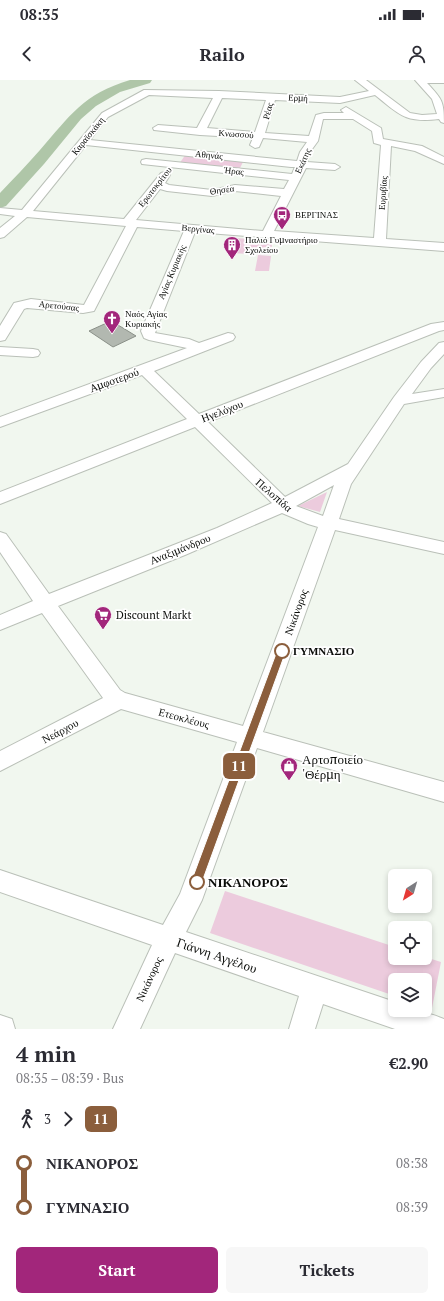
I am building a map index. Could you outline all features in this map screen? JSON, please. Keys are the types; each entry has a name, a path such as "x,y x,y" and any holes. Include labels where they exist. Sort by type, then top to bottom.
{"street":[{"path":"360,80 409,116 422,118 443,118 436,98 420,80"},
{"path":"420,80 444,80"},
{"name":"Καραϊσκάκη","path":"0,234 25,213 108,113 140,95 153,91 219,94"},
{"name":"Ερμή","path":"219,94 348,99 376,92"},
{"path":"200,132 219,94"},
{"name":"Ρέας","path":"230,188 248,159 264,126 271,96"},
{"path":"333,99 354,116 377,130 378,141 418,148 444,161"},
{"name":"Εκάτης","path":"267,234 296,178 305,152 314,139 320,117 354,116"},
{"name":"Κνωσσού","path":"158,128 314,139"},
{"name":"Αθηνάς","path":"83,142 335,167"},
{"name":"Ευρυβίας","path":"380,243 386,143"},
{"name":"Ερωτοκρίτου","path":"131,223 158,184 183,152"},
{"name":"Ήρας","path":"146,162 296,178"},
{"name":"Θησέα","path":"158,184 169,188 214,193 230,188 288,193"},
{"name":"Βεργίνας","path":"1,211 191,228 444,247"},
{"name":"Αρετούσας","path":"0,337 19,306 24,304 31,303 83,309 88,308 131,223"},
{"name":"Αγίας Κυριακής","path":"191,228 148,331 150,335 154,337 190,343 198,349"},
{"name":"Ηγελόχου","path":"0,498 436,327 444,326"},
{"name":"Αμφοτερού","path":"0,422 228,337"},
{"name":"Νικάνορος","path":"126,1029 156,964 190,900 343,484 399,400 426,365 444,346"},
{"path":"0,351 33,353"},
{"name":"Πελοπίδα","path":"144,369 283,505 298,514 328,523 444,548"},
{"path":"399,400 444,393"},
{"name":"Αναξιμάνδρου","path":"0,622 210,537 283,505 314,490 354,466"},
{"path":"0,538 45,603 113,696 119,700"},
{"name":"Ετεοκλέους","path":"119,700 444,792"},
{"name":"Νεάρχου","path":"0,762 119,700"},
{"name":"Γιάννη Αγγέλου","path":"0,881 434,1029"},
{"path":"302,1029 314,988"}],"shaded area":[{"path":"186,154 244,160 239,170 179,164"},
{"path":"234,238 273,240 270,255 230,253"},
{"path":"258,255 271,256 269,271 255,271"},
{"path":"327,492 320,512 298,506"},
{"path":"225,891 388,945 388,965 432,965 432,959 441,962 432,1008 432,973 388,973 388,994 210,933"}],"building":[{"name":"Ναός Αγίας Κυριακής","path":"111,321 136,336 113,347 89,331"}],"waterway":[{"path":"0,203 39,161 83,109 99,97 115,89 145,80"}],"bus line":[{"name":"11","path":"197,882 282,651"}],"place":[{"name":"ΒΕΡΓΙΝΑΣ","path":"282,230"},
{"name":"Παλιό Γυμναστήριο Σχολείου","path":"232,260"},
{"name":"Ναός Αγίας Κυριακής","path":"112,334"},
{"name":"Discount Markt","path":"103,630"},
{"name":"ΓΥΜΝΑΣΙΟ","path":"282,651"},
{"name":"Αρτοποιείο 'Θέρμη'","path":"289,781"},
{"name":"ΝΙΚΑΝΟΡΟΣ","path":"197,882"}]}
